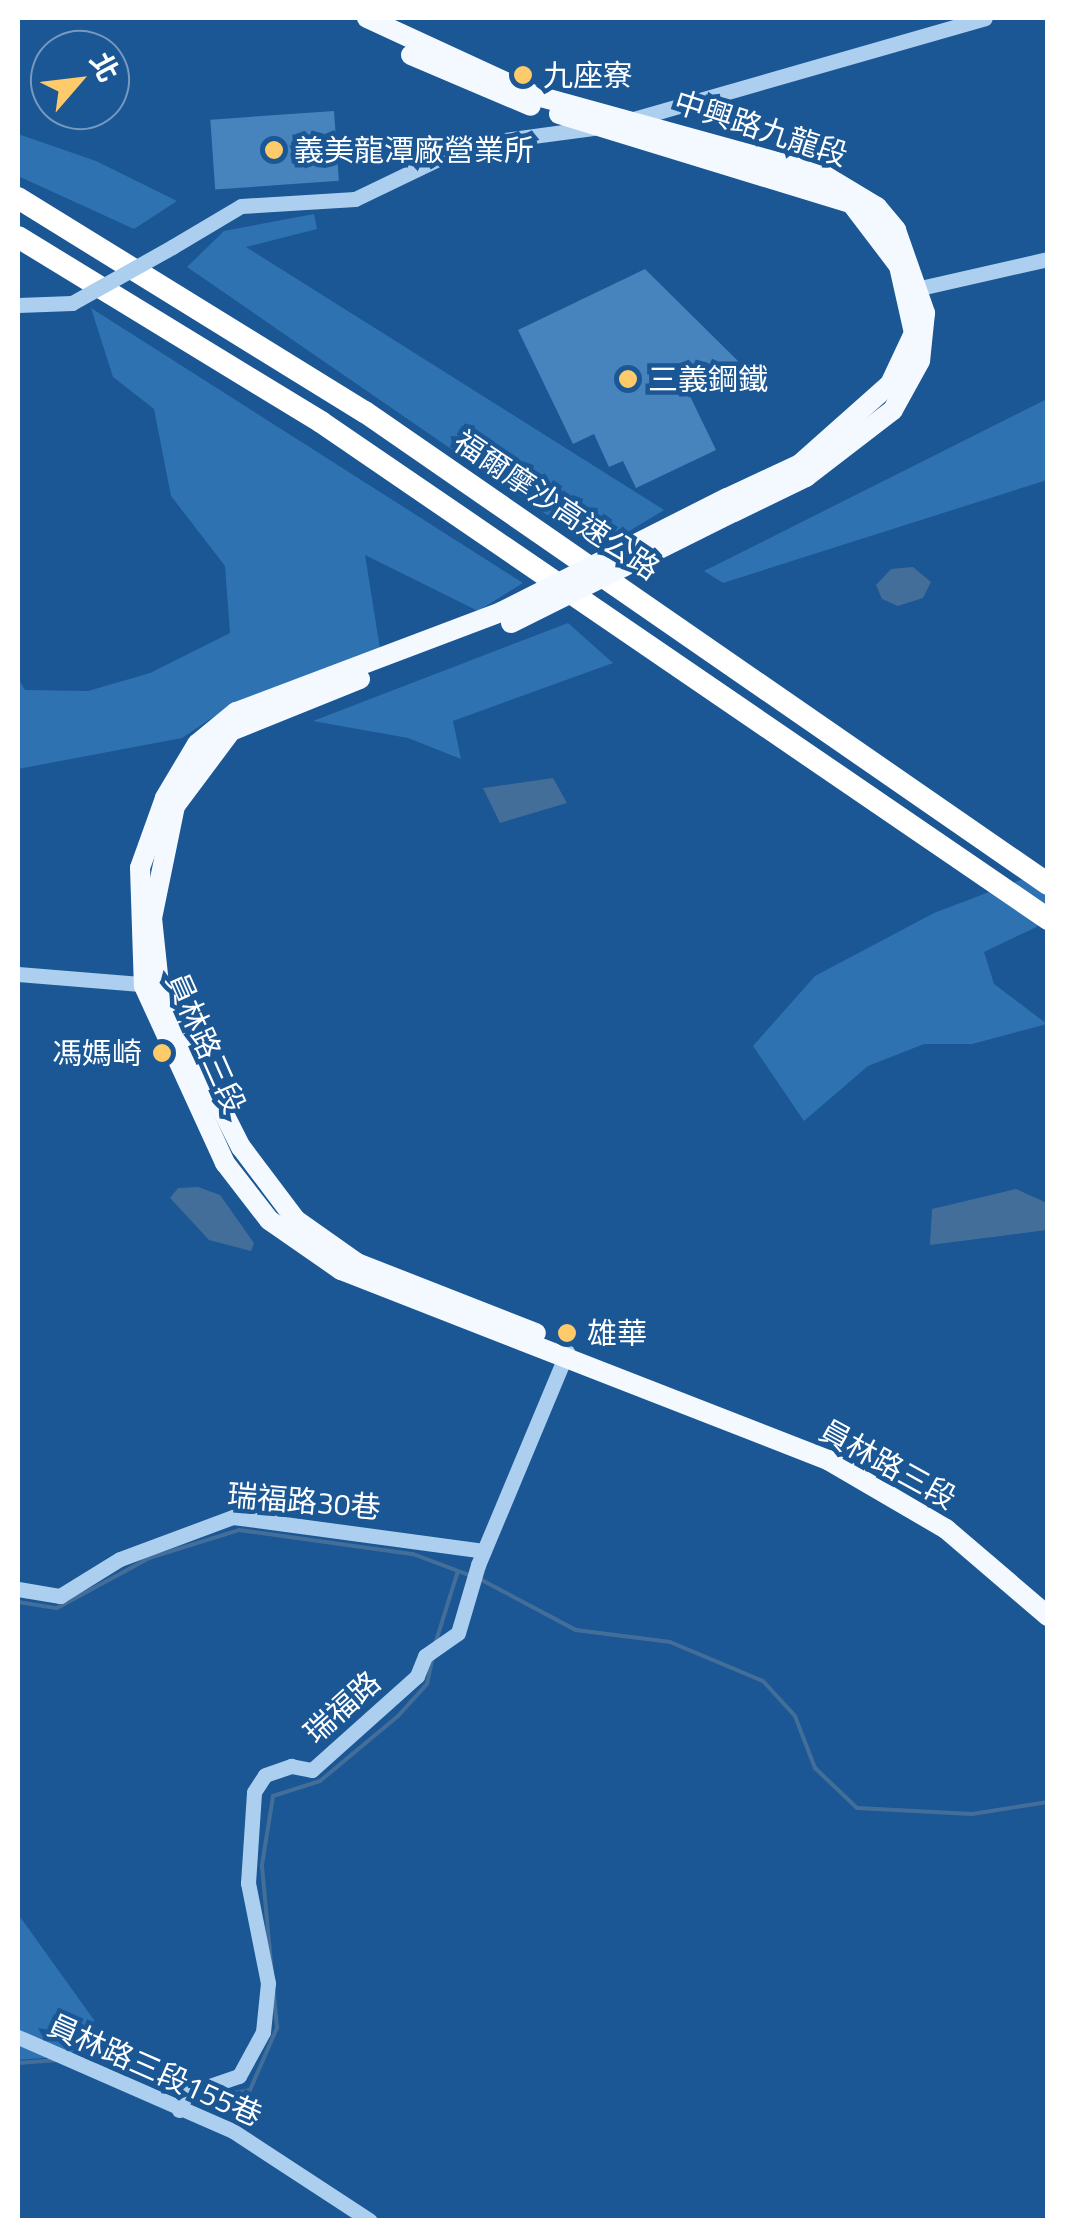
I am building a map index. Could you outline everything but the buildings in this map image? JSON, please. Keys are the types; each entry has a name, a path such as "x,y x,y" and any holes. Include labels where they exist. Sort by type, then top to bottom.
{"highway":[{"name":"福爾摩沙高速公路","path":"18,198 365,412 1048,884"},
{"name":"福爾摩沙高速公路","path":"18,236 321,422 1048,919"}],"main road":[{"name":"中興路九龍段","path":"351,18 434,68 620,123 824,174 861,195 896,230 914,289 914,333 890,384 803,471"},
{"name":"中興路九龍段","path":"367,18 534,95 851,202 882,236 914,289"},
{"name":"員林路三段","path":"803,471 506,617 280,690 197,744 165,798 140,868 151,985 225,1163 282,1231 390,1294 568,1352 876,1484 946,1529 1048,1616"}],"street":[{"path":"18,305 72,303 241,206 356,198 466,145 620,123 986,18"},
{"path":"914,289 1048,259"},
{"path":"18,974 151,985"},
{"name":"瑞福路","path":"182,2103 240,2076 263,2032 268,1983 248,1883 254,1792 278,1771 312,1770 417,1676 435,1649 458,1633 484,1551 568,1352"},
{"name":"瑞福路30巷","path":"18,1588 60,1596 120,1559 233,1517 484,1551"},
{"name":"員林路三段155巷","path":"18,2038 63,2060 182,2103 233,2131 369,2220"}],"shaded area":[{"path":"18,134 96,161 177,201 134,229 18,176"},
{"path":"314,214 317,229 246,247 664,510 598,550 187,267 224,231"},
{"path":"91,308 523,583 478,611 365,555 381,655 215,716 182,738 18,769 18,678 25,690 88,691 150,673 230,633 225,566 171,496 154,409 113,377"},
{"path":"1047,399 1047,480 723,583 704,571"},
{"path":"913,567 931,582 923,598 898,606 882,599 876,585 891,569"},
{"path":"568,623 613,663 453,721 461,759 408,738 313,721"},
{"path":"553,778 567,803 500,823 483,788"},
{"path":"1047,870 1047,922 984,952 994,984 1047,1024 972,1044 924,1044 868,1066 804,1121 753,1046 815,976 934,913"},
{"path":"198,1187 220,1195 254,1243 251,1251 209,1240 170,1198 178,1188"},
{"path":"1016,1189 1047,1203 1047,1230 930,1245 932,1209"},
{"path":"18,1914 94,2020 84,2055 18,2060"}],"waterway":[{"path":"18,1602 57,1608 149,1558 239,1530 413,1554 469,1575"},
{"path":"436,1641 458,1571"},
{"path":"478,1578 576,1630 670,1642 763,1681 795,1716 815,1768 857,1808 972,1814 1048,1802"},
{"path":"189,2101 250,2090 277,2028 262,1865 273,1796 320,1781 398,1716 427,1684 433,1655"},
{"path":"18,2063 58,2060"}],"place":[{"name":"九座寮","path":"523,75"},
{"name":"義美龍潭廠營業所","path":"274,150"},
{"name":"三義鋼鐵","path":"628,379"},
{"name":"馮媽崎","path":"162,1053"},
{"name":"雄華","path":"567,1333"}]}
